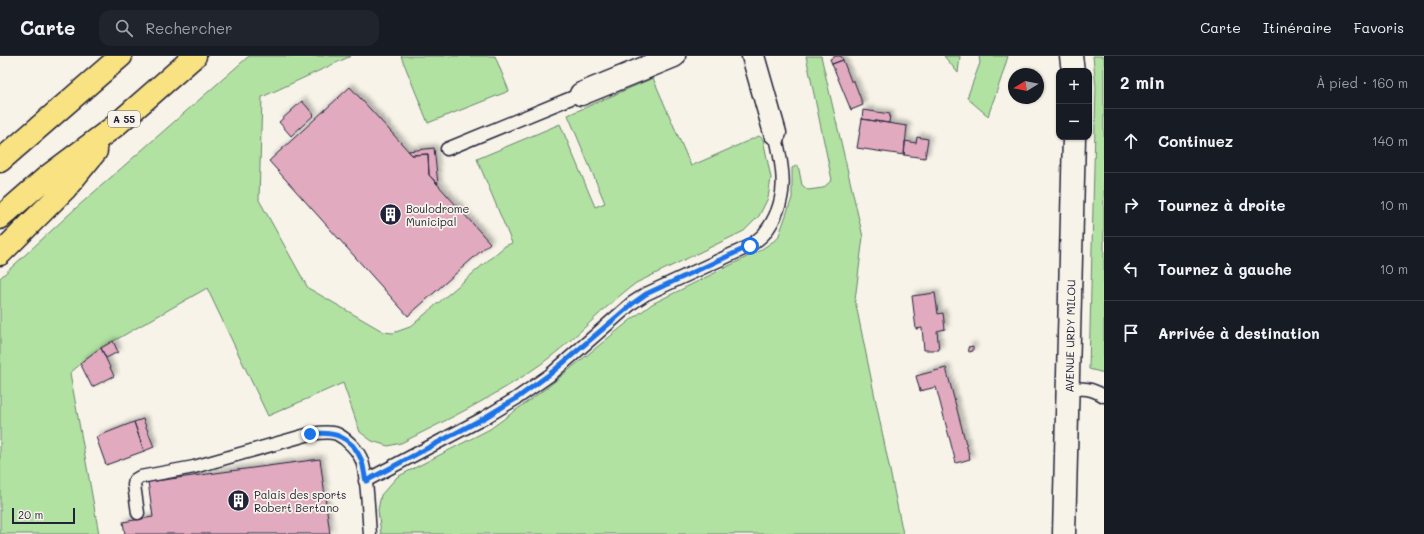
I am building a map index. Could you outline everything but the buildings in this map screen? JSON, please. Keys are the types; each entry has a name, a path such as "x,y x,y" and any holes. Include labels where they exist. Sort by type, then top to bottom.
{"highway":[{"path":"0,161 121,56"},
{"name":"A 55","path":"0,218 57,183 115,126 195,56"},
{"path":"0,254 57,183"}],"street":[{"path":"581,94 674,56"},
{"path":"753,56 775,133"},
{"path":"1071,56 1073,68"},
{"name":"AVENUE URDY MILOU","path":"1064,534 1074,140"}],"lane":[{"path":"447,149 581,94"},
{"path":"366,481 484,418 517,398 550,374 632,304 646,294 750,246 764,234 776,214 782,198 784,180 782,162 775,133"},
{"path":"1068,389 1089,389 1094,390 1104,396"},
{"path":"138,513 134,484 135,480 140,477 198,466 310,434 322,432 336,434 347,441 362,460 366,481 370,534"}],"green space":[{"path":"249,56 351,56 262,97 259,200 308,288 384,332 393,333 410,327 505,246 512,243 477,159 560,124 595,207 605,203 568,115 653,78 691,166 759,136 763,139 771,178 768,198 759,216 744,231 636,283 612,302 553,355 525,375 455,416 401,443 388,446 372,441 360,432 343,383 268,416 207,288 96,351 70,373 99,534 0,534 0,278 76,208"},
{"path":"401,56 495,56 509,91 428,123"},
{"path":"806,56 821,56 863,237 855,300 903,534 381,534 378,510 381,495 397,477 490,429 549,386 652,304 759,251 778,238 792,198 792,168 798,165 802,185 808,190 823,188 832,180"},
{"path":"944,56 960,56 958,73"},
{"path":"979,56 1008,56 988,116 967,98 980,63"},
{"path":"1093,56 1104,56 1104,373 1089,369 1096,87"}],"place":[{"name":"Boulodrome Municipal","path":"390,214"},
{"name":"Palais des sports Robert Bertano","path":"238,500"}],"route":[{"path":"310,434 322,432 336,434 347,441 362,460 366,481 484,418 517,398 550,374 620,316 632,304 646,294 750,246"}]}
